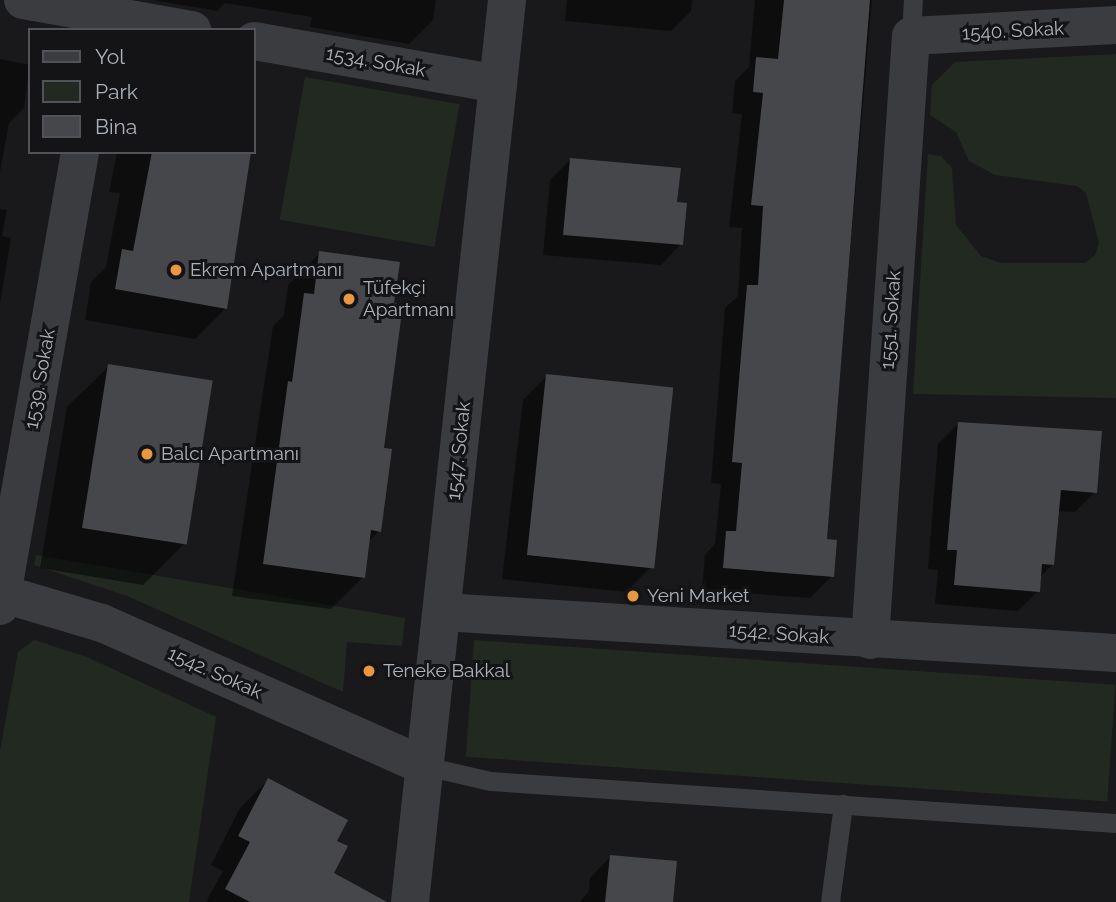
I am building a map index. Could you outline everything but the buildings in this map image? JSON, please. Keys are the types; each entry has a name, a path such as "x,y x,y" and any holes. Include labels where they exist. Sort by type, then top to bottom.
{"street":[{"path":"23,0 103,22 170,28"},
{"name":"1547. Sokak","path":"410,902 507,0"},
{"name":"1540. Sokak","path":"912,18 1116,26"},
{"name":"1551. Sokak","path":"870,640 912,18"},
{"name":"1534. Sokak","path":"256,41 498,84"},
{"name":"1539. Sokak","path":"1,598 80,154"},
{"name":"1542. Sokak","path":"1,598 102,623 425,766"},
{"name":"1542. Sokak","path":"442,612 1116,653"}],"lane":[{"path":"425,766 490,781 1116,823"},
{"path":"830,902 843,804"}],"green space":[{"path":"1116,54 1116,398 913,394 928,154 941,156 952,168 956,225 981,256 1001,263 1085,263 1095,255 1099,243 1086,193 1077,186 995,175 969,161 956,132 930,115 932,85 955,62"},
{"path":"305,77 460,104 434,247 280,220"},
{"path":"36,555 405,618 402,646 347,642 343,692 127,596 34,565"},
{"path":"34,640 87,657 216,717 189,902 0,902 0,751 18,652"},
{"path":"474,640 1115,685 1107,802 466,757"}],"place":[{"name":"Ekrem Apartmanı","path":"176,270"},
{"name":"Tüfekçi Apartmanı","path":"349,299"},
{"name":"Balcı Apartmanı","path":"147,454"},
{"name":"Yeni Market","path":"633,596"},
{"name":"Teneke Bakkal","path":"369,671"}]}
